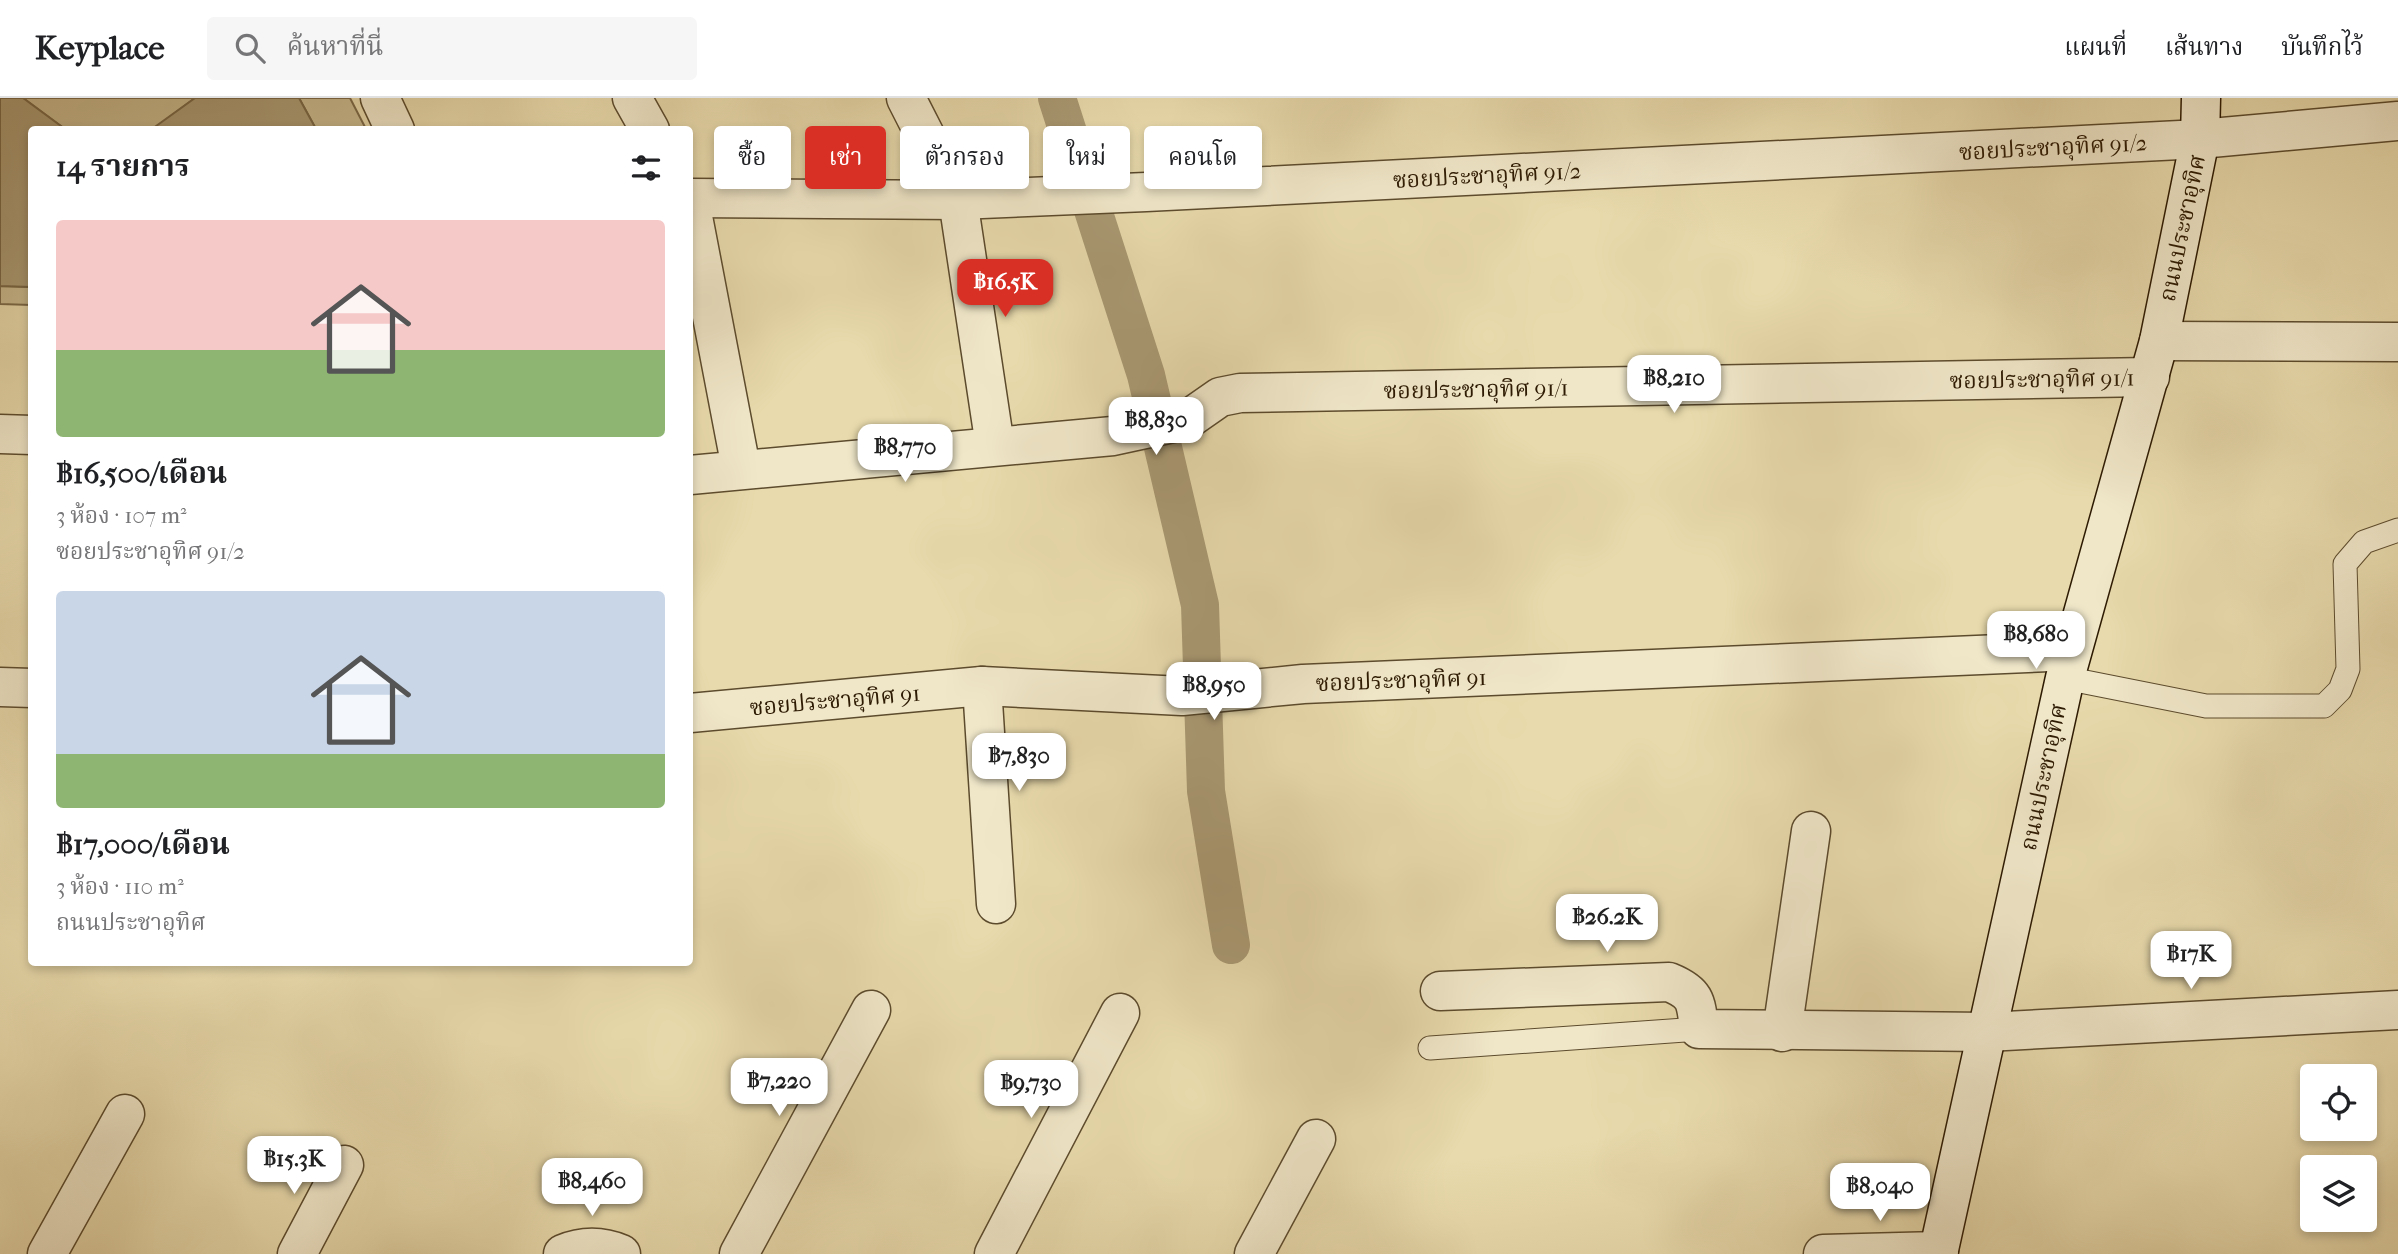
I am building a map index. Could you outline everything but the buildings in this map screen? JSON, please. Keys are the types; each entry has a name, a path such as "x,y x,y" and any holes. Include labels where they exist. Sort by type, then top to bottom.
{"street":[{"path":"380,98 393,126"},
{"path":"632,98 648,126"},
{"path":"693,475 995,446 958,200 906,98"},
{"name":"ถนนประชาอุทิศ","path":"1939,1252 2068,664 2154,359 2200,139 2201,98"},
{"name":"ซอยประชาอุทิศ 91/2","path":"693,200 958,200 1146,192 2200,139 2398,121"},
{"path":"693,216 741,468"},
{"name":"ซอยประชาอุทิศ 91/1","path":"995,446 1113,436 1186,420 1220,397 1240,393 2154,359 2398,342"},
{"path":"0,435 28,435"},
{"name":"ซอยประชาอุทิศ 91","path":"693,713 982,686 1182,696 1239,690 2068,664"},
{"path":"982,686 996,904"},
{"path":"0,687 28,688"},
{"path":"1782,1032 1811,831"},
{"path":"1440,991 1669,982 1687,989 1696,1004 1699,1030 1782,1032 1987,1031 2398,1010"},
{"path":"739,1254 871,1010"},
{"path":"994,1254 1120,1013"},
{"path":"47,1254 125,1114"},
{"path":"1254,1254 1316,1139"},
{"path":"298,1254 344,1165"},
{"path":"563,1254 579,1247 612,1250 621,1254"},
{"path":"1822,1254 1939,1252"}],"lane":[{"path":"2068,664 2206,706 2323,706 2340,690 2348,669 2345,564 2364,542 2398,530"},
{"path":"1430,1048 1699,1030"}],"shaded area":[{"path":"0,98 23,98 61,126 28,126 28,287 0,286"},
{"path":"23,98 195,98 157,126 61,126"},
{"path":"195,98 299,98 314,126 156,126"},
{"path":"299,98 350,98 364,126 314,126"},
{"path":"0,286 28,287 28,305 0,304"}],"waterway":[{"path":"1057,98 1146,375 1200,605 1206,791 1231,945"}]}
